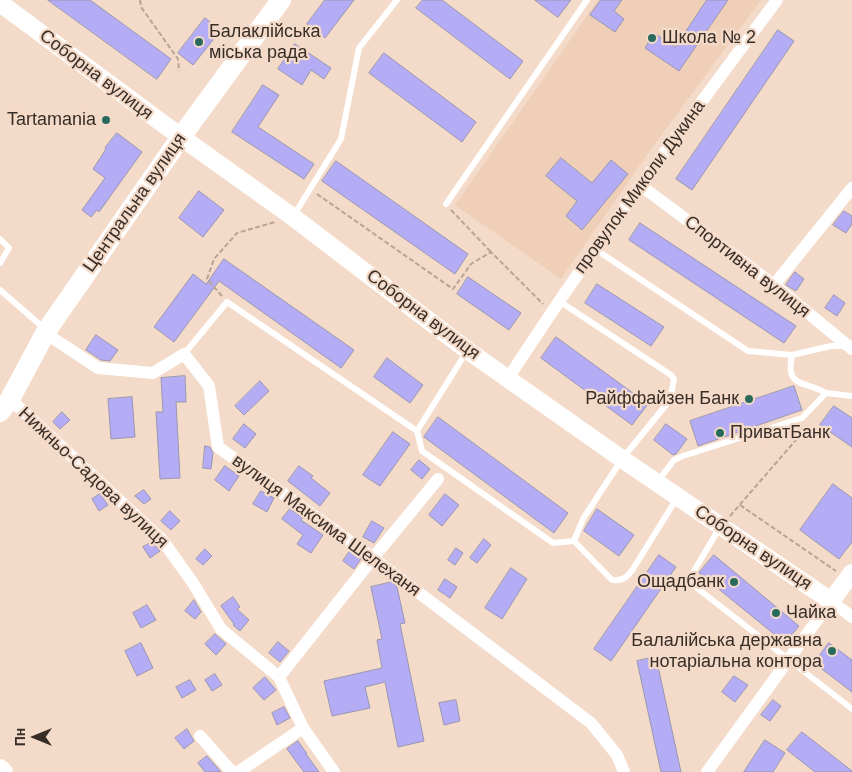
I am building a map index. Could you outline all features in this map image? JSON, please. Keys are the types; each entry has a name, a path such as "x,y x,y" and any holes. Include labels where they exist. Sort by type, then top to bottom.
{"main road":[{"name":"Центральна вулиця","path":"5,406 46,332 180,137 281,0"},
{"path":"0,769 3,772"}],"street":[{"name":"провулок Миколи Дукина","path":"508,377 558,300 640,185 777,0"},
{"name":"Соборна вулиця","path":"0,3 180,137 293,216 467,350 852,617"},
{"name":"Спортивна вулиця","path":"640,185 774,285 850,347"},
{"path":"774,285 852,188"},
{"path":"46,332 98,368 153,373 184,354"},
{"name":"вулиця Максима Шелеханя","path":"184,354 209,386 218,447 373,558 591,723 617,755 624,772"},
{"name":"Нижньо-Садова вулиця","path":"5,406 163,541 221,629 279,678 303,728 334,772"},
{"path":"279,678 438,479"},
{"path":"707,772 850,576"},
{"path":"238,772 303,728"},
{"path":"200,736 232,772"}],"lane":[{"path":"293,216 341,139 359,48 397,0"},
{"path":"446,204 587,0"},
{"path":"0,239 9,248 0,263"},
{"path":"595,249 748,352 792,355 830,346 850,347"},
{"path":"0,290 46,332"},
{"path":"558,300 671,375 674,379 670,400 622,459 583,519 574,541"},
{"path":"184,354 227,302 417,431 422,451 553,542 574,541 612,580 619,581 624,579 634,569 678,496"},
{"path":"417,431 467,350"},
{"path":"792,355 789,369 793,378 802,384 817,388 826,393 852,396"},
{"path":"657,482 674,460 802,418 826,393"},
{"path":"721,526 688,580 852,709"}],"path":[{"path":"140,0 141,7 178,59 179,71"},
{"path":"311,189 453,289 472,264 491,252"},
{"path":"446,204 551,312"},
{"path":"227,302 207,279 214,258 238,233 293,216"},
{"path":"721,526 802,433 802,418"},
{"path":"740,505 850,576"}],"shaded area":[{"path":"598,0 761,0 651,149 561,279 455,205"}],"building":[{"path":"48,0 90,0 171,59 157,79"},
{"path":"325,0 354,0 325,38 307,24"},
{"path":"423,0 442,0 523,61 510,79 416,8"},
{"path":"535,0 571,0 558,17"},
{"path":"601,0 622,0 614,11 624,19 615,32 590,15"},
{"path":"707,0 728,0 679,71 645,48 654,33 675,47"},
{"name":"Балаклійська міська рада","path":"205,18 221,30 193,65 178,53"},
{"path":"778,30 794,41 692,190 676,179"},
{"path":"295,44 331,68 324,79 311,70 302,85 278,69"},
{"path":"384,53 476,122 462,142 369,73"},
{"path":"263,85 279,95 258,127 314,164 304,179 232,132"},
{"path":"117,133 142,152 99,212 97,210 91,217 82,210 105,178 93,169 105,148"},
{"path":"561,158 592,183 611,160 628,174 582,230 566,216 577,201 546,176"},
{"path":"336,161 468,254 455,274 322,181"},
{"path":"199,191 224,210 203,237 179,218"},
{"path":"844,211 852,216 852,224 846,233 833,225"},
{"path":"640,223 796,326 784,343 629,240"},
{"path":"224,259 354,350 341,368 219,281 174,342 154,327 193,274 206,284"},
{"path":"795,272 804,279 796,291 786,285"},
{"path":"468,277 521,313 509,330 457,294"},
{"path":"597,284 664,327 651,346 585,303"},
{"path":"834,295 845,303 837,316 825,308"},
{"path":"96,335 118,350 110,361 101,360 86,350"},
{"path":"556,337 648,404 632,425 541,358"},
{"path":"387,358 423,385 410,403 374,377"},
{"path":"185,376 186,402 176,402 180,478 160,479 156,412 163,412 161,378"},
{"path":"260,381 269,391 244,415 235,406"},
{"path":"794,386 802,410 698,446 690,421"},
{"path":"132,397 135,437 111,439 108,399"},
{"path":"834,406 852,418 852,447 820,425"},
{"path":"62,412 70,420 60,429 53,422"},
{"path":"438,417 568,513 554,533 424,437"},
{"path":"244,424 256,434 245,448 233,439"},
{"path":"666,424 687,439 676,454 673,455 654,440"},
{"path":"393,432 410,444 380,486 363,475"},
{"path":"205,446 210,447 213,453 211,469 203,468"},
{"path":"419,460 430,469 422,479 411,470"},
{"path":"225,466 239,476 229,491 215,480"},
{"path":"299,466 313,476 311,478 330,493 320,506 288,481"},
{"path":"833,484 852,498 852,542 839,559 800,530"},
{"path":"144,490 151,499 144,504 135,496"},
{"path":"261,491 274,498 267,512 253,504"},
{"path":"100,494 108,505 99,511 92,499"},
{"path":"445,494 459,505 442,526 429,515"},
{"path":"290,509 303,518 301,520 323,535 311,553 297,544 303,535 282,519"},
{"path":"597,509 634,535 619,556 584,531"},
{"path":"170,511 180,521 171,530 161,521"},
{"path":"372,521 384,528 374,543 363,537"},
{"path":"484,539 491,545 477,563 470,558"},
{"path":"152,542 160,551 150,558 143,547"},
{"path":"456,548 463,553 455,565 448,560"},
{"path":"205,549 212,556 203,565 196,559"},
{"path":"350,551 361,559 354,569 343,561"},
{"path":"659,555 676,567 611,661 594,649"},
{"path":"714,555 799,626 785,643 699,573"},
{"path":"511,568 527,579 502,619 485,608"},
{"path":"445,579 457,587 450,598 438,590"},
{"path":"392,582 397,587 405,623 400,624 424,741 398,747 385,682 365,687 370,708 332,716 324,681 382,668 377,640 382,639 371,587"},
{"path":"233,597 240,607 237,609 249,620 240,631 233,625 221,606"},
{"path":"194,600 201,612 195,619 185,611"},
{"path":"147,605 156,620 141,628 133,613"},
{"path":"215,634 226,644 216,655 205,644"},
{"path":"278,642 289,651 280,662 269,653"},
{"path":"141,643 153,668 137,676 125,651"},
{"path":"829,643 852,660 852,692 814,663"},
{"path":"656,657 681,772 661,772 637,661"},
{"path":"215,674 222,685 212,691 205,680"},
{"path":"734,676 748,685 735,702 722,692"},
{"path":"265,677 276,690 264,700 253,688"},
{"path":"190,680 196,690 182,698 176,687"},
{"path":"456,700 460,721 444,725 439,703"},
{"path":"773,700 781,706 770,721 761,715"},
{"path":"284,707 290,718 277,725 272,713"},
{"path":"187,729 194,741 184,749 175,738"},
{"path":"802,732 852,772 815,772 787,750"},
{"path":"765,740 785,753 773,772 744,772"},
{"path":"298,741 319,772 304,772 287,749"},
{"path":"207,756 221,772 205,772 198,763"}],"place":[{"name":"Школа № 2","path":"652,38"},
{"name":"Балаклійська міська рада","path":"199,42"},
{"name":"Tartamania","path":"106,120"},
{"name":"Райффайзен Банк","path":"749,399"},
{"name":"ПриватБанк","path":"720,433"},
{"name":"Ощадбанк","path":"734,582"},
{"name":"Чайка","path":"776,613"},
{"name":"Балалійська державна нотаріальна контора","path":"832,651"}]}
